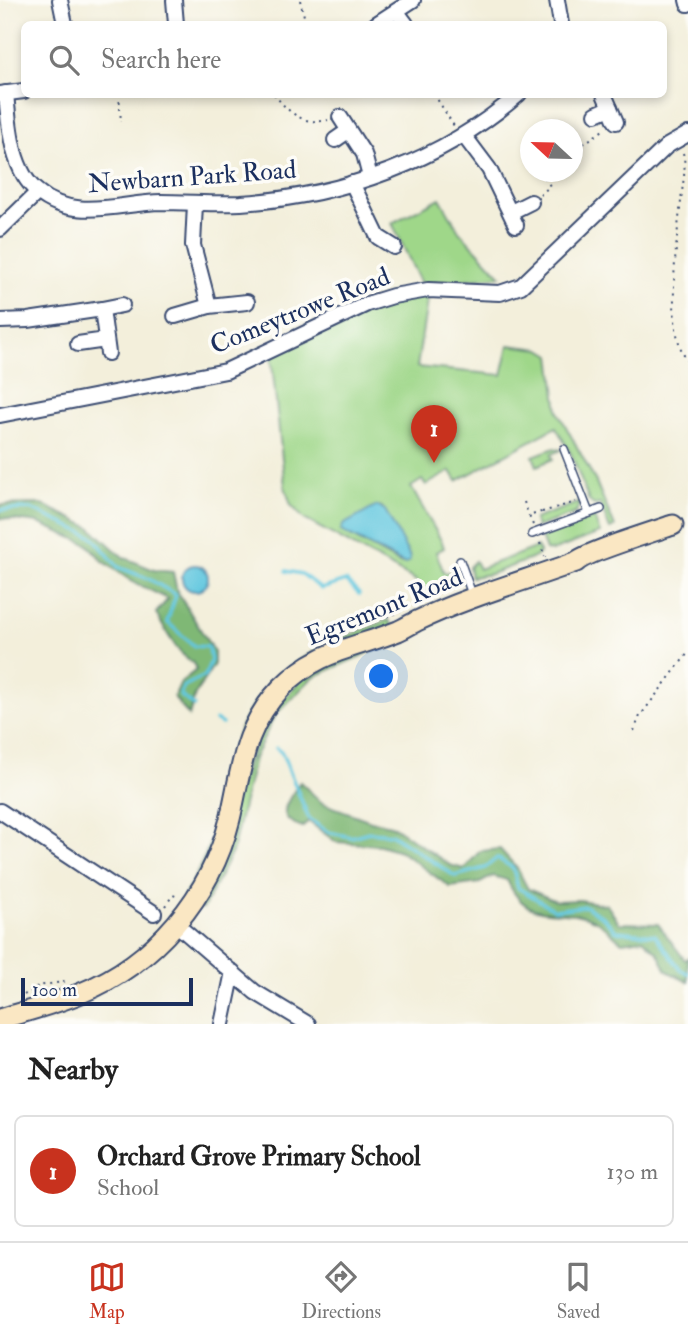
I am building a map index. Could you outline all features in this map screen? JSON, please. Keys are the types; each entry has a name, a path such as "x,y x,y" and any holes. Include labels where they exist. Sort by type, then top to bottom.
{"street":[{"path":"60,0 64,21"},
{"path":"174,0 176,21"},
{"path":"381,21 413,0"},
{"path":"557,0 560,21"},
{"path":"397,12 404,21"},
{"path":"3,94 21,91"},
{"name":"Newbarn Park Road","path":"3,94 18,164 38,192 76,210 163,202 195,204 287,197 352,183 435,154 463,138 514,98"},
{"path":"596,114 607,101 617,122"},
{"path":"340,117 363,154 370,177"},
{"path":"335,140 348,131"},
{"name":"Comeytrowe Road","path":"0,415 226,371 367,304 393,296 428,290 500,293 521,286 682,137"},
{"path":"463,138 489,169 514,219 531,202"},
{"path":"352,183 377,237 394,247"},
{"path":"0,229 38,192"},
{"path":"195,204 193,245 209,306"},
{"path":"176,316 209,306 247,302"},
{"path":"0,321 27,320 122,305"},
{"path":"78,344 107,347 102,309"},
{"name":"Egremont Road","path":"0,1019 62,1000 108,981 138,960 166,916 203,886 219,853 230,818 243,751 259,718 279,690 301,670 325,656 370,638 388,635 576,562 589,553 605,551 673,525"},
{"path":"0,811 166,916 255,992 308,1024"},
{"path":"222,1024 233,972"}],"lane":[{"path":"564,449 589,513"},
{"path":"533,534 601,509"},
{"path":"460,561 474,600"}],"path":[{"path":"300,0 305,21"},
{"path":"119,98 121,122"},
{"path":"277,98 290,115 318,123 340,117"},
{"path":"437,98 463,138"},
{"path":"583,145 617,122"},
{"path":"682,137 685,156 674,259 678,346 688,361"},
{"path":"531,202 550,186 548,182"},
{"path":"541,512 545,514 583,499"},
{"path":"524,502 529,516"},
{"path":"545,557 555,554"},
{"path":"351,630 411,607"},
{"path":"634,731 640,716 688,653"},
{"path":"173,895 180,896 166,916 158,914 173,895"},
{"path":"22,997 37,986 75,981"}],"green space":[{"path":"440,198 459,231 501,276 421,284 392,223"},
{"path":"428,295 417,367 502,375 509,345 541,349 551,355 558,412 596,482 615,527 610,529 600,504 594,505 589,501 572,456 556,427 457,481 451,471 426,485 422,480 411,487 442,542 444,548 436,552 444,573 456,571 462,581 424,598 417,581 304,519 291,505 285,487 271,354 365,311","holes":["377,506 382,507 409,555 410,561 401,564 341,531"]},
{"path":"554,448 561,450 551,454 553,459 537,466 533,456"},
{"path":"580,502 576,513 537,527 534,519"},
{"path":"41,504 90,527 123,557 154,570 173,572 177,591 214,652 214,664 195,695 189,716 174,697 181,682 196,670 192,662 174,644 156,613 168,599 131,581 103,561 87,544 38,523 0,518 0,505"},
{"path":"594,517 600,533 552,551 546,550 541,537"},
{"path":"537,547 540,552 536,557 491,574 471,577 469,567 475,561 479,569"},
{"path":"389,620 393,630 274,687 221,830 188,899 184,896 208,848 237,735 250,709 267,687 309,655 333,642"},
{"path":"397,640 313,677 275,715 254,758 232,852 203,909 197,906 265,718 311,670"},
{"path":"300,782 322,803 371,821 391,825 450,865 464,869 480,851 500,849 517,868 528,889 556,901 580,900 607,905 619,923 658,924 685,960 688,958 688,982 667,971 658,953 643,939 622,942 599,923 583,916 536,910 516,895 507,880 493,876 480,883 450,887 400,851 380,845 336,842 308,821 303,827 293,823 287,818 285,807"}],"water":[{"path":"377,506 385,510 409,555 410,561 405,564 341,531 343,525"},
{"path":"195,565 204,569 208,578 204,587 195,591 186,587 182,578 186,569"}],"waterway":[{"path":"0,510 31,509 93,537 118,567 149,579 176,595 167,622 194,646 208,647 211,660 205,676 184,686 180,695 194,706"},
{"path":"286,571 302,574 321,589 346,581 359,594"},
{"path":"215,720 222,724"},
{"path":"276,748 282,753 309,819 328,832 351,837 369,832 391,834 455,876 485,868 497,858 513,868 518,888 555,910 585,906 603,917 616,931 655,935 681,970 688,973"}],"place":[{"name":"Orchard Grove Primary School","path":"434,463"}]}
